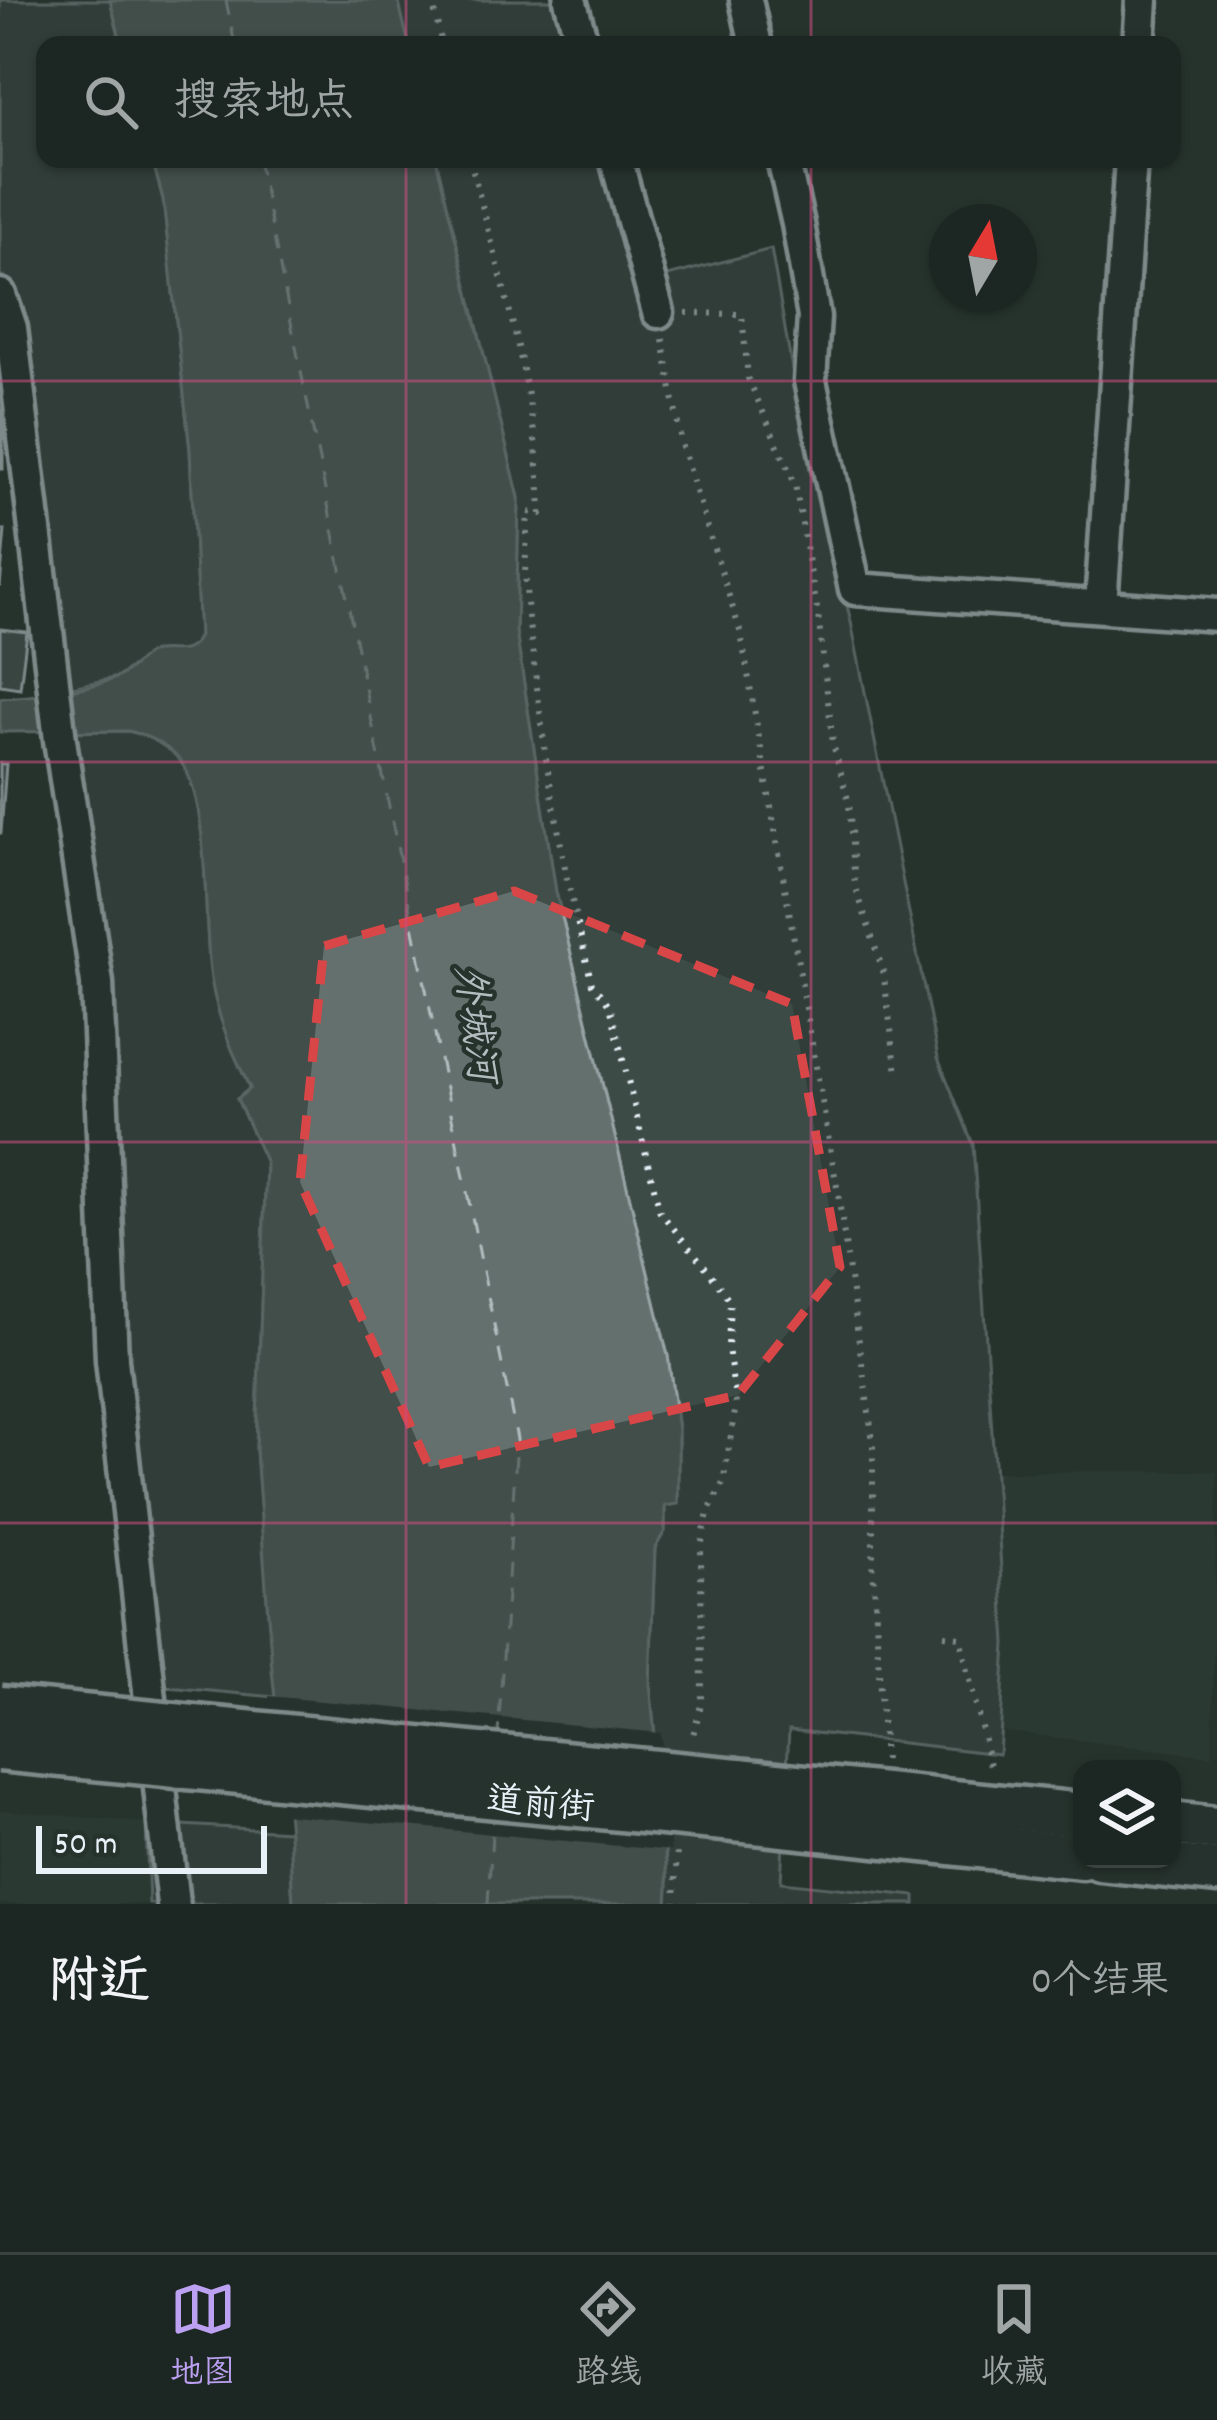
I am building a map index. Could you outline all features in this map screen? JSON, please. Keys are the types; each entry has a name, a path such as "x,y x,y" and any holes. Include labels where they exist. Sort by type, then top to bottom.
{"main road":[{"name":"道前街","path":"0,1708 736,1800 1073,1856"},
{"name":"道前街","path":"0,1750 736,1800 887,1795 1073,1814"},
{"path":"1181,1826 1217,1829"},
{"path":"1181,1867 1217,1871"}],"street":[{"path":"569,0 580,36"},
{"path":"746,0 754,36"},
{"path":"1140,36 1142,0"},
{"path":"618,168 658,312"},
{"path":"785,168 814,317 810,381 855,589 1217,615"},
{"path":"1101,604 1130,168"},
{"path":"0,295 11,328 60,740 97,983 112,1360 173,1904"}],"path":[{"path":"432,0 440,36"},
{"path":"472,168 526,386 540,489 541,514 528,512 525,573 543,739 567,879 592,984 610,1006 623,1049 660,1212 730,1301 728,1348 736,1405 723,1484 708,1513 701,1546 702,1702 688,1754"},
{"path":"887,1795 873,1564 873,1442 838,1193 741,634 682,447 658,312 742,314 748,378 795,484 818,614 833,744 849,803 855,885 884,971 897,1073"},
{"path":"944,1635 961,1637 1000,1807"},
{"path":"677,1828 675,1900 689,1904"}],"highlighted area":[{"path":"514,891 792,1004 840,1267 738,1395 429,1467 300,1182 324,946"}],"shaded area":[{"path":"0,0 110,0 119,35 36,36 36,168 154,168 163,199 190,450 199,636 181,652 153,651 118,677 59,690 19,329 0,274"},
{"path":"398,0 586,0 596,36 407,36"},
{"path":"438,168 633,168 664,277 771,249 810,471 850,617 938,1058 973,1144 1006,1644 999,1754 789,1730 781,1882 915,1896 915,1904 667,1904 650,1682 655,1548 665,1531 665,1506 678,1503 678,1430 668,1356 556,892 516,632 519,498"},
{"path":"128,731 148,737 177,757 197,801 212,984 223,1025 250,1089 237,1099 266,1163 256,1450 275,1697 158,1686 64,732"},
{"path":"1217,1471 1212,1756 1000,1731 1006,1644 996,1472"},
{"path":"0,1810 146,1823 151,1904 0,1904"},
{"path":"146,1823 289,1831 293,1904 149,1904"}],"water":[{"path":"110,0 398,0 407,36 115,36 119,34"},
{"name":"外城河","path":"154,168 438,168 519,498 516,632 556,892 668,1356 678,1430 678,1504 665,1506 665,1531 655,1548 650,1682 667,1904 293,1904 256,1450 266,1163 237,1099 250,1088 227,1038 212,984 197,801 177,757 142,735 128,731 0,732 0,698 109,681 150,653 183,650 199,636 190,450 163,199"}],"pier":[{"path":"269,1696 661,1733 671,1851 281,1814"}],"building":[{"path":"3,410 3,469 0,469"},
{"path":"0,530 5,530 0,587"},
{"path":"0,629 27,632 20,688 0,685"},
{"path":"0,764 6,764 1,833 0,833"}],"ferry route":[{"path":"226,0 233,36"},
{"path":"260,168 517,1439 498,1735"},
{"path":"488,1904 493,1816"}]}
